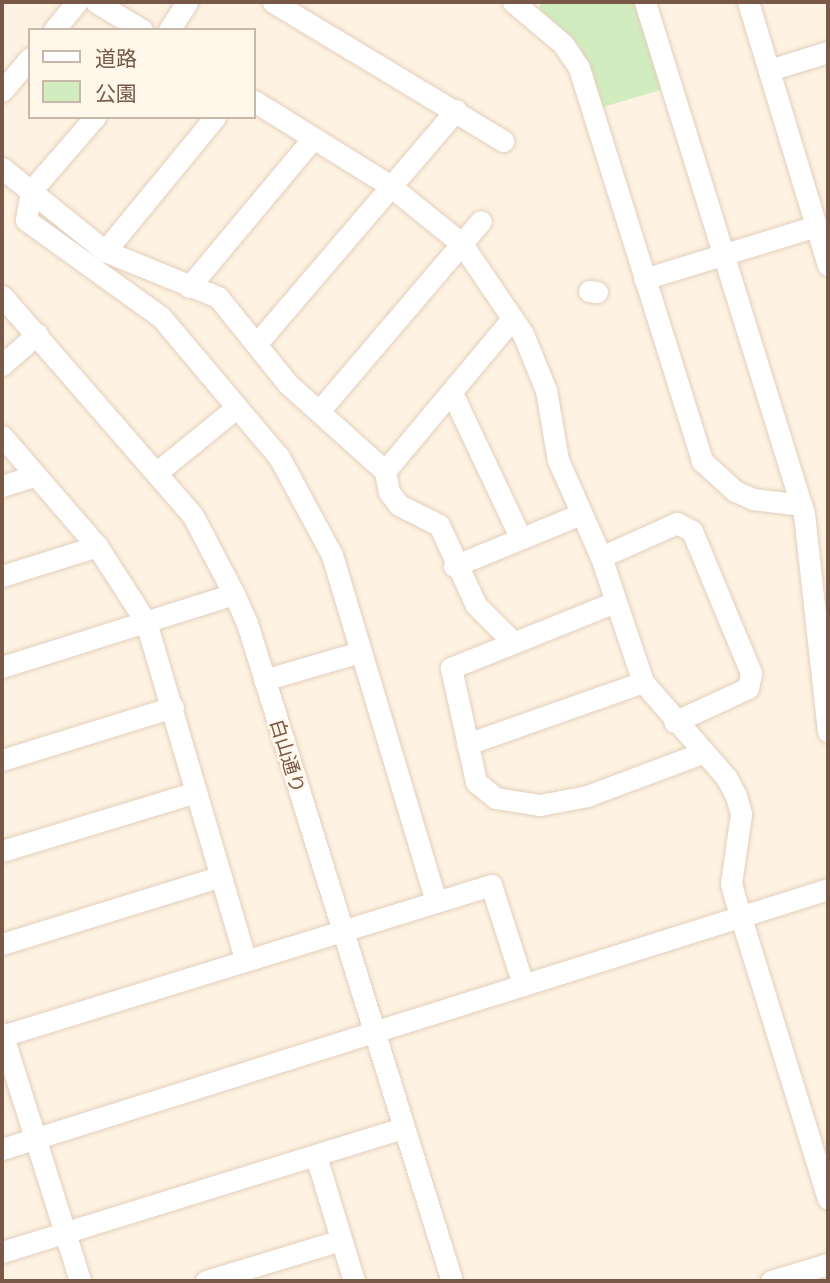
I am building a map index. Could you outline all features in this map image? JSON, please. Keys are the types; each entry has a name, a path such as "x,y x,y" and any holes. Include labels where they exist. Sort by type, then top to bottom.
{"street":[{"path":"56,28 77,2"},
{"path":"96,2 139,28"},
{"path":"170,28 187,2"},
{"path":"273,2 456,110 503,141"},
{"path":"513,2 563,44 579,68 702,461 735,491 753,499 802,505"},
{"path":"645,2 802,505 819,578 828,732"},
{"path":"748,2 828,265"},
{"path":"769,70 828,52"},
{"path":"2,91 28,60"},
{"path":"256,102 389,186 462,244 513,318 546,390 558,460 601,557 643,682 674,722 726,777 741,814 732,883 740,916 823,1163 828,1199"},
{"path":"258,342 456,110"},
{"path":"93,119 31,191 26,220 161,317 279,457 307,503 332,555 436,902"},
{"path":"105,251 213,119"},
{"path":"189,287 313,138"},
{"path":"2,168 105,251 218,297 258,342 288,384 385,471 389,492 399,505 439,525 454,566 476,605 512,641"},
{"path":"320,410 481,221"},
{"path":"643,279 816,226"},
{"name":"白山通り","path":"2,296 192,516 234,594 264,680 452,1281"},
{"path":"385,471 513,318"},
{"path":"2,365 37,334"},
{"path":"452,393 522,539"},
{"path":"156,473 237,407"},
{"path":"2,436 97,546 146,621 246,961"},
{"path":"2,486 35,475"},
{"path":"454,566 581,514"},
{"path":"601,557 677,523 691,531 751,673 748,688 674,722"},
{"path":"2,576 97,546"},
{"path":"2,667 234,594"},
{"path":"615,602 512,641 451,668 476,782 496,797 540,806 587,796 702,753"},
{"path":"264,680 360,652"},
{"path":"467,744 643,682"},
{"path":"2,760 173,707"},
{"path":"2,852 195,792"},
{"path":"2,944 221,876"},
{"path":"80,1281 2,1035 491,885 523,984"},
{"path":"2,1149 828,889"},
{"path":"2,1252 65,1235 403,1128"},
{"path":"316,1156 354,1281"},
{"path":"206,1281 341,1240"},
{"path":"771,1281 828,1264"}],"green space":[{"path":"540,2 643,2 671,87 603,107 580,46 540,9"}]}
